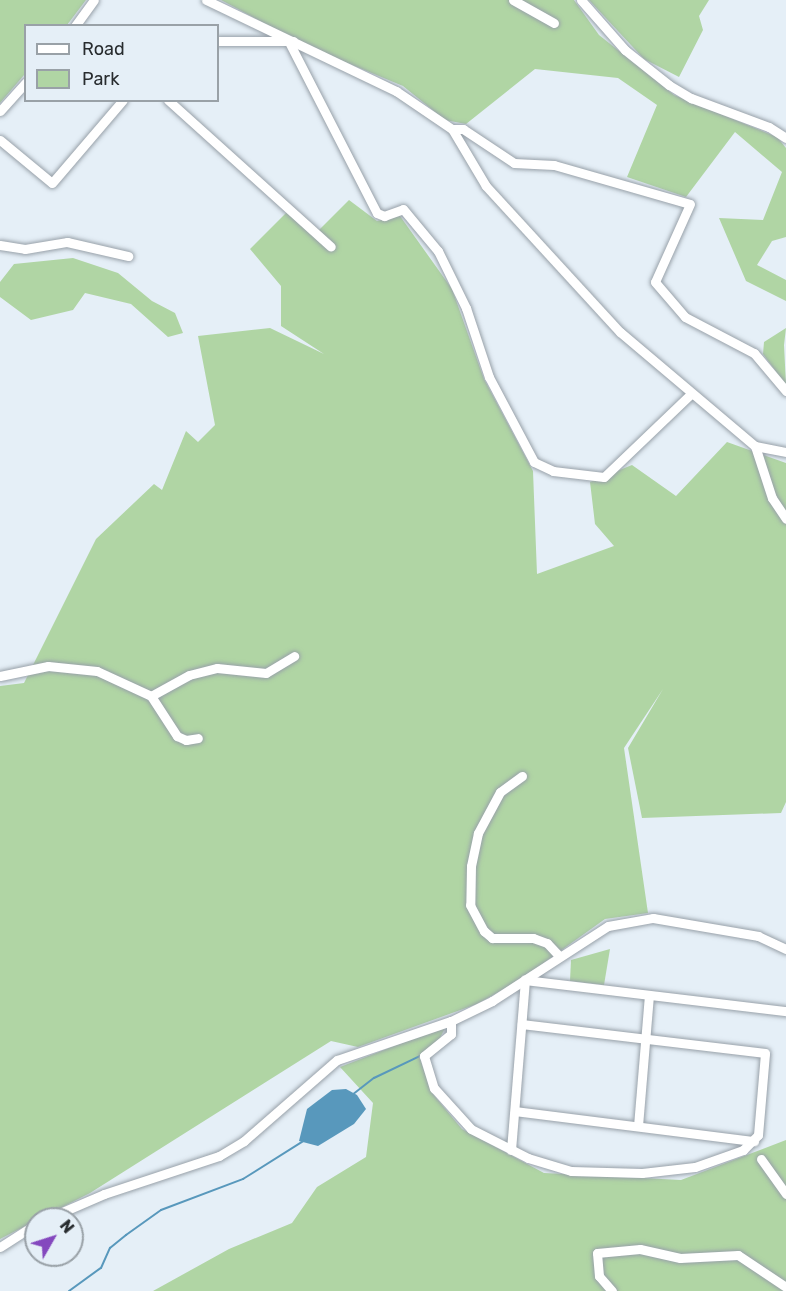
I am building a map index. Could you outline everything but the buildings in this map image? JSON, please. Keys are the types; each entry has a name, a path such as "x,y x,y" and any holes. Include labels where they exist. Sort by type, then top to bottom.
{"street":[{"path":"78,24 94,0"},
{"path":"206,0 396,91 452,129 486,186 539,247 620,333 755,446 786,452"},
{"path":"513,0 554,23"},
{"path":"581,0 625,50 669,85 786,138"},
{"path":"219,41 292,43"},
{"path":"292,43 376,213 384,216 403,209 438,251 466,308 489,377 534,462 553,471 604,477 691,394"},
{"path":"0,111 24,84"},
{"path":"0,140 52,183 121,102"},
{"path":"170,102 331,248"},
{"path":"452,129 463,129 514,163 554,165 690,204 655,282 685,317 754,353 786,391"},
{"path":"0,245 25,249 67,242 128,256"},
{"path":"755,446 772,498 786,519"},
{"path":"151,696 189,675 217,668 266,673 294,656"},
{"path":"0,676 66,665 97,670 151,696 177,736 186,740 198,738"},
{"path":"522,776 500,792 478,833 471,866 470,905 484,931 492,938 533,938 547,943 559,956"},
{"path":"74,1207 104,1194 219,1156 244,1141 337,1060 451,1022 525,980 608,926 653,918 758,936 786,949"},
{"path":"525,980 786,1011"},
{"path":"512,1150 525,980"},
{"path":"638,1126 649,995"},
{"path":"451,1022 451,1034 424,1056 434,1088 464,1124 512,1150 571,1172 633,1173 695,1167 742,1149 759,1135 765,1053 522,1024"},
{"path":"515,1111 754,1141"},
{"path":"761,1159 786,1194"},
{"path":"0,1247 24,1232"},
{"path":"612,1291 599,1276 597,1253 640,1249 680,1258 738,1255 786,1287"}],"green space":[{"path":"0,0 86,0 68,24 24,24 24,75 0,103"},
{"path":"221,0 574,0 599,35 674,95 777,137 786,148 786,237 772,241 757,265 786,280 786,301 746,281 719,218 763,220 782,172 735,132 686,197 627,177 657,105 618,78 535,69 466,124 445,120 403,86 309,47"},
{"path":"589,0 709,0 699,16 703,30 679,77 644,59"},
{"path":"349,200 377,221 400,216 452,289 484,379 533,471 537,574 614,546 595,524 590,482 632,465 676,496 727,442 786,463 786,802 781,813 642,818 628,748 663,689 624,748 648,913 605,919 517,982 477,1004 358,1047 331,1041 90,1193 63,1207 24,1207 24,1227 0,1239 0,686 24,683 96,539 154,484 162,490 186,431 198,442 215,425 198,336 270,328 324,354 281,326 281,286 250,249 288,211 313,236"},
{"path":"73,258 118,273 152,301 175,313 183,333 168,337 131,304 85,293 73,310 31,320 0,297 0,282 14,264"},
{"path":"786,328 784,345 786,385 763,354 764,342"},
{"path":"610,949 604,985 570,981 571,960"},
{"path":"446,1026 438,1042 419,1056 432,1093 462,1129 544,1173 681,1180 786,1140 786,1291 153,1291 229,1249 292,1223 317,1187 366,1157 373,1103 340,1067"}],"water":[{"path":"346,1089 357,1095 366,1109 354,1124 318,1146 299,1141 307,1109 332,1090"}],"waterway":[{"path":"352,1095 374,1078 422,1055"},
{"path":"69,1291 101,1268 110,1248 161,1210 243,1179 305,1140"}]}
